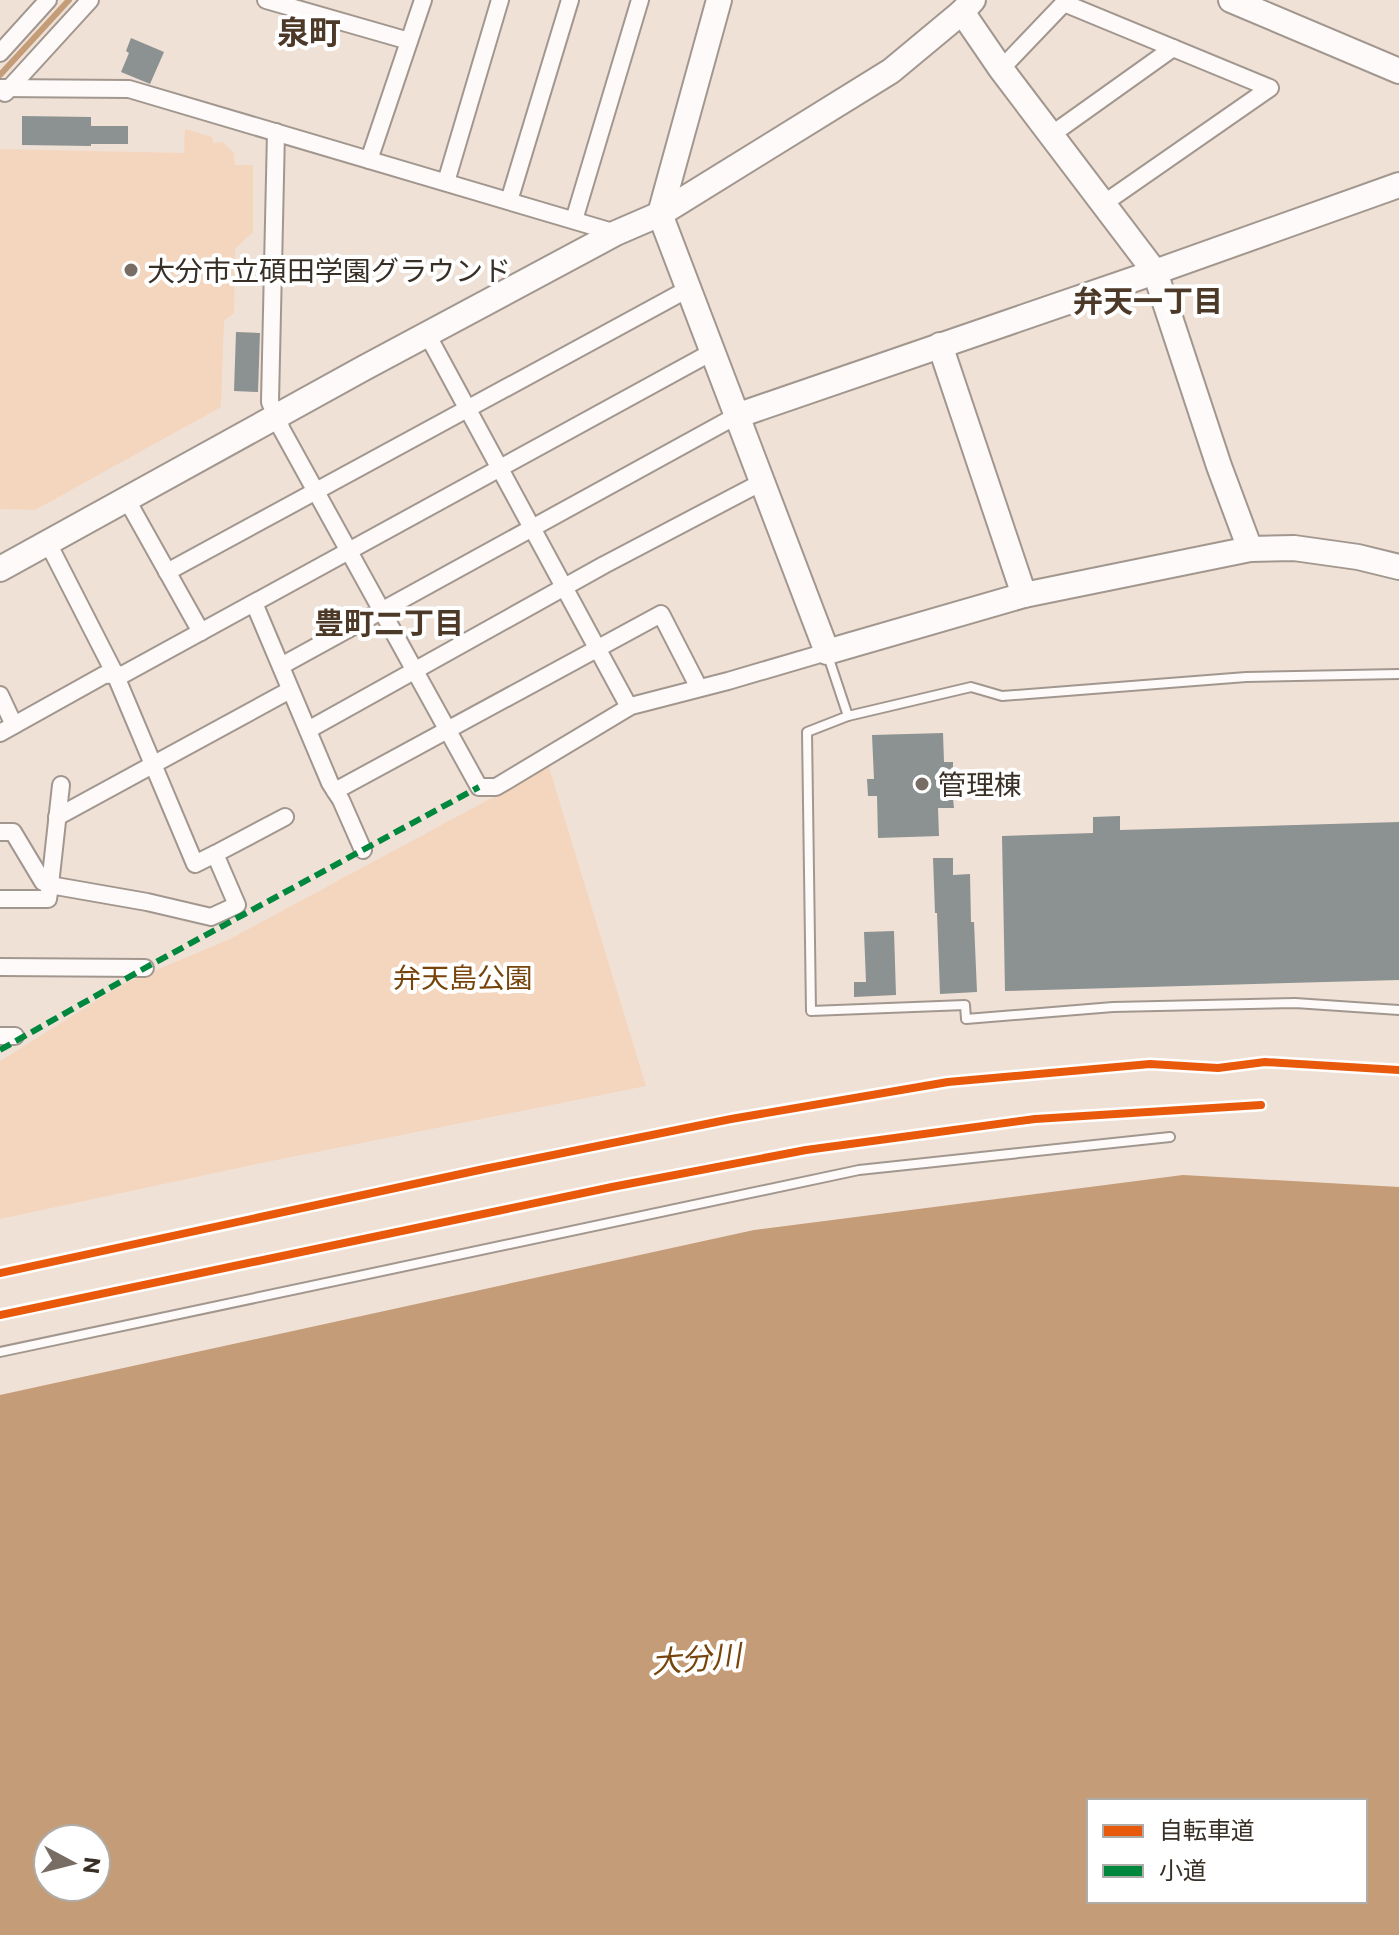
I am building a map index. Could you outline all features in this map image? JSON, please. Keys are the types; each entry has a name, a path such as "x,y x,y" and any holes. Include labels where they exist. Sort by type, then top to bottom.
{"street":[{"path":"3,91 90,0"},
{"path":"266,0 317,7 409,41"},
{"path":"369,160 423,0"},
{"path":"446,182 500,0"},
{"path":"509,201 570,0"},
{"path":"574,220 640,0"},
{"path":"719,0 660,214 827,652"},
{"path":"1231,0 1399,71"},
{"path":"0,53 43,2"},
{"path":"1001,69 1064,3 1270,88 1103,204"},
{"path":"0,569 427,334 616,233 660,214 891,71 967,6 1001,69 1155,272 1250,549"},
{"path":"1051,135 1173,48"},
{"path":"3,91 129,89 616,233"},
{"path":"276,132 270,402 275,417 479,787 496,787 629,707 1024,595 1250,549 1294,548 1358,557 1399,567"},
{"path":"281,666 736,416 1399,185"},
{"path":"167,572 688,289"},
{"path":"427,334 629,707"},
{"path":"940,345 1024,595"},
{"path":"0,695 7,729 104,675 124,674 712,352"},
{"path":"308,730 762,482"},
{"path":"127,500 201,632"},
{"path":"48,543 115,674 195,864 285,817"},
{"path":"254,603 363,850"},
{"path":"335,791 661,614 699,688"},
{"path":"57,817 290,690"},
{"path":"0,899 48,899 61,785"},
{"path":"0,832 13,832 43,882 50,885 211,917 237,905 215,854"},
{"path":"0,967 145,968"}],"lane":[{"path":"827,652 848,716"},
{"path":"1399,674 1246,677 1002,696 971,687 848,716 807,732 811,1011 965,1005 966,1019 1113,1007 1295,1003 1399,1010"},
{"path":"0,1352 859,1170 1170,1137"}],"green space":[{"name":"大分市立碩田学園グラウンド","path":"185,129 212,137 213,143 223,142 234,153 235,165 253,165 253,232 235,249 234,313 224,321 221,407 35,510 0,509 0,149 184,153"},
{"name":"弁天島公園","path":"549,767 646,1086 0,1219 0,1061 123,984 230,939"}],"water":[{"name":"大分川","path":"1183,1175 1399,1187 1399,1935 0,1935 0,1395 754,1230"}],"building":[{"path":"131,38 164,52 150,84 121,72"},
{"path":"22,116 91,117 91,126 128,126 128,144 22,145"},
{"path":"236,332 260,333 258,392 234,391"},
{"name":"管理棟","path":"943,733 944,762 953,762 953,772 958,771 959,798 953,798 954,808 938,808 939,836 878,838 877,796 868,796 867,779 874,779 872,735"},
{"path":"1120,816 1120,830 1399,822 1399,980 1005,991 1002,836 1093,833 1093,817"},
{"path":"933,858 953,858 953,875 970,874 977,992 940,994"},
{"path":"894,931 896,995 854,997 854,982 866,982 864,932"}],"waterway":[{"path":"0,75 69,0"}],"marked path":[{"path":"0,1050 479,787"}],"cycle path":[{"path":"0,1273 731,1119 948,1082 1150,1064 1218,1068 1265,1062 1399,1070"},
{"path":"0,1315 612,1187 806,1150 1035,1119 1261,1105"}],"place":[{"name":"大分市立碩田学園グラウンド","path":"131,270"},
{"name":"管理棟","path":"922,784"}],"district":[{"name":"泉町","path":"309,31"},
{"name":"弁天一丁目","path":"1148,299"},
{"name":"豊町二丁目","path":"389,621"}]}
